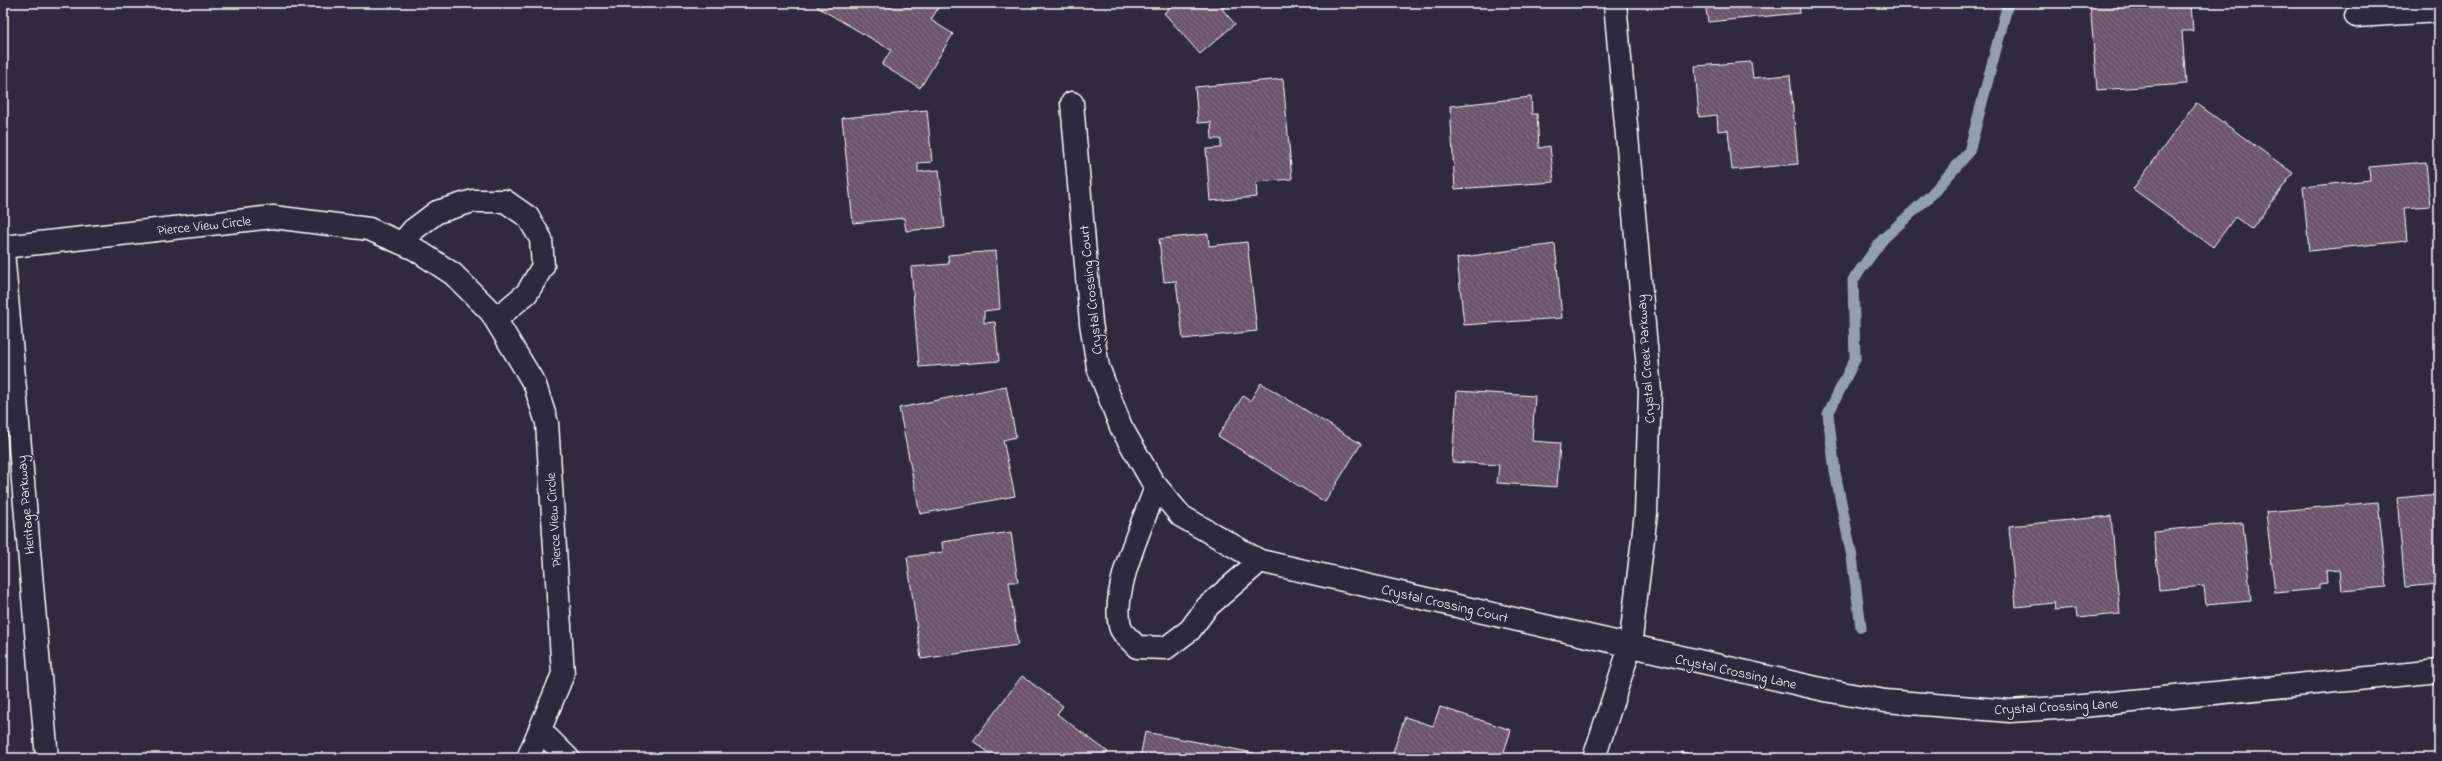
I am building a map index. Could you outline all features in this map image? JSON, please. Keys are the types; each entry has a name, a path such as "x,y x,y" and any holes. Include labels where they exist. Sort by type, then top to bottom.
{"street":[{"name":"Crystal Creek Parkway","path":"1594,758 1630,647 1646,512 1650,391 1615,3"},
{"path":"2356,16 2439,11"},
{"name":"Crystal Crossing Court","path":"1072,103 1091,323 1098,367 1121,427 1156,487 1181,516 1260,561 1630,647"},
{"path":"402,244 413,230 437,212 473,201 505,201 528,216 541,239 543,266 527,293 496,319"},
{"name":"Pierce View Circle","path":"3,247 273,217 369,229 415,249 453,274 496,319 535,385 547,423 563,674 528,758"},
{"name":"Heritage Parkway","path":"3,251 47,758"},
{"path":"1156,487 1124,576 1118,602 1120,628 1138,647 1166,648 1190,630 1207,607 1260,561"},
{"name":"Crystal Crossing Lane","path":"1630,647 1885,701 2010,711 2080,707 2439,671"},
{"path":"540,730 568,758"}],"building":[{"path":"820,3 941,3 931,20 953,34 920,88 882,65 891,50 817,7"},
{"path":"1175,3 1229,3 1222,9 1235,24 1200,54 1164,13"},
{"path":"1705,3 1799,3 1800,13 1708,22"},
{"path":"2090,3 2191,3 2193,31 2182,31 2186,84 2097,90"},
{"path":"1751,62 1753,78 1790,75 1798,164 1732,170 1728,130 1718,131 1717,115 1699,117 1695,66"},
{"path":"1283,79 1292,179 1256,182 1257,197 1210,201 1206,149 1221,148 1221,139 1212,139 1211,122 1198,123 1195,87"},
{"path":"1531,97 1532,114 1537,114 1539,148 1550,146 1554,182 1455,189 1450,106"},
{"path":"2196,103 2293,173 2252,229 2235,217 2213,247 2133,189"},
{"path":"927,110 932,162 918,163 918,172 939,170 945,227 906,231 904,218 853,223 842,118"},
{"path":"2426,162 2430,206 2404,208 2407,241 2309,251 2303,187 2370,180 2369,167"},
{"path":"1208,234 1209,246 1247,242 1257,331 1183,339 1176,281 1164,282 1159,239"},
{"path":"1555,244 1562,318 1464,325 1457,258"},
{"path":"996,251 1000,309 984,311 984,323 995,322 999,361 919,367 911,267 949,264 948,255"},
{"path":"1261,383 1361,444 1325,502 1218,436 1243,396 1250,401"},
{"path":"1006,386 1016,437 1003,440 1015,496 920,514 899,408"},
{"path":"1457,391 1535,396 1532,441 1560,443 1557,487 1497,483 1499,465 1452,462"},
{"path":"2439,494 2439,584 2405,587 2397,498"},
{"path":"2378,502 2387,587 2342,591 2340,570 2326,571 2327,583 2319,584 2319,589 2275,593 2266,512"},
{"path":"2111,516 2120,614 2077,618 2076,608 2055,610 2054,603 2016,607 2009,526"},
{"path":"2243,523 2251,601 2206,605 2204,586 2159,590 2154,531"},
{"path":"1011,532 1018,582 1009,582 1018,645 921,659 907,557 943,552 942,542"},
{"path":"1022,676 1063,706 1057,714 1108,752 1103,758 996,758 973,741"},
{"path":"1440,707 1511,730 1502,758 1391,758 1405,717 1433,726"},
{"path":"1145,732 1254,753 1253,758 1140,758"},
{"path":"1682,752 1701,758 1681,758"}],"waterway":[{"path":"1861,627 1852,557 1835,472 1828,414 1855,359 1853,280 1883,239 1931,195 1969,152 2008,3"}]}
